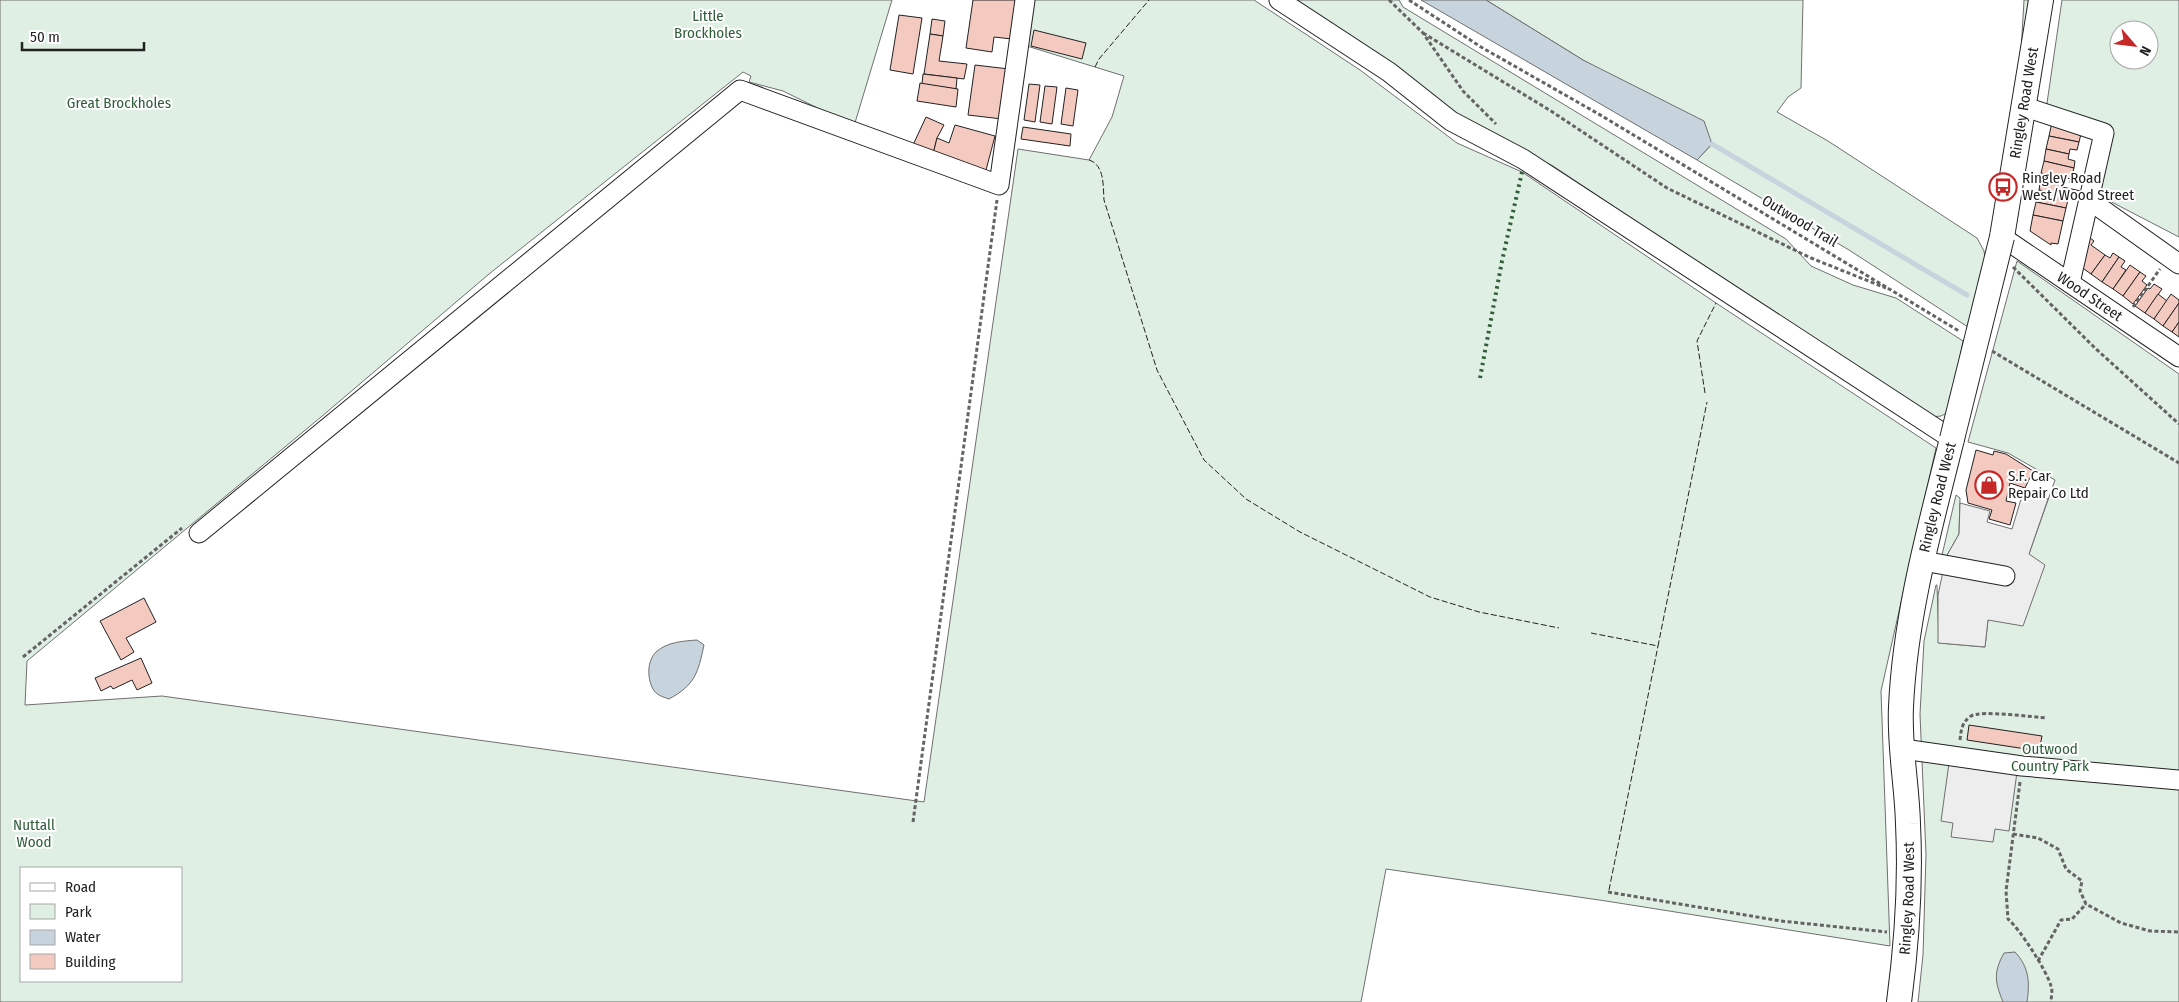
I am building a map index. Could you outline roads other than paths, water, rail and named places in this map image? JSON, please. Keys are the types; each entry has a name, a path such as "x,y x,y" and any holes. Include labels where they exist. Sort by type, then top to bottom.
{"main road":[{"name":"Ringley Road West","path":"1900,1002 1908,934 1908,822 1901,709 1906,642 1923,561 2000,245 2025,107 2041,0"}],"street":[{"path":"192,530 740,90 999,186 1025,0"},
{"path":"1280,0 1390,72 1452,121 1523,159 1952,439"},
{"path":"2025,107 2104,133 2070,283"},
{"path":"2090,193 2174,260"},
{"name":"Wood Street","path":"2000,245 2070,283 2179,356"},
{"path":"1923,561 2005,576"},
{"path":"1903,749 2022,766 2179,780"}],"water":[{"path":"1421,0 1486,0 1583,60 1704,121 1712,144 1697,160"},
{"path":"697,640 704,645 700,663 694,677 685,689 678,694 669,699 662,697 654,691 651,685 649,675 653,656 660,649 670,644"},
{"path":"2015,952 2026,969 2027,1002 2003,1002 1996,978 1998,966 2004,953"}],"waterway":[{"path":"1712,144 1967,295"}],"place":[{"name":"Ringley Road West/Wood Street","path":"2003,187"},
{"name":"S.F. Car Repair Co Ltd","path":"1989,485"}],"park label":[{"name":"Little Brockholes","path":"708,24"},
{"name":"Great Brockholes","path":"119,103"},
{"name":"Outwood Country Park","path":"2050,758"},
{"name":"Nuttall Wood","path":"34,834"}]}
